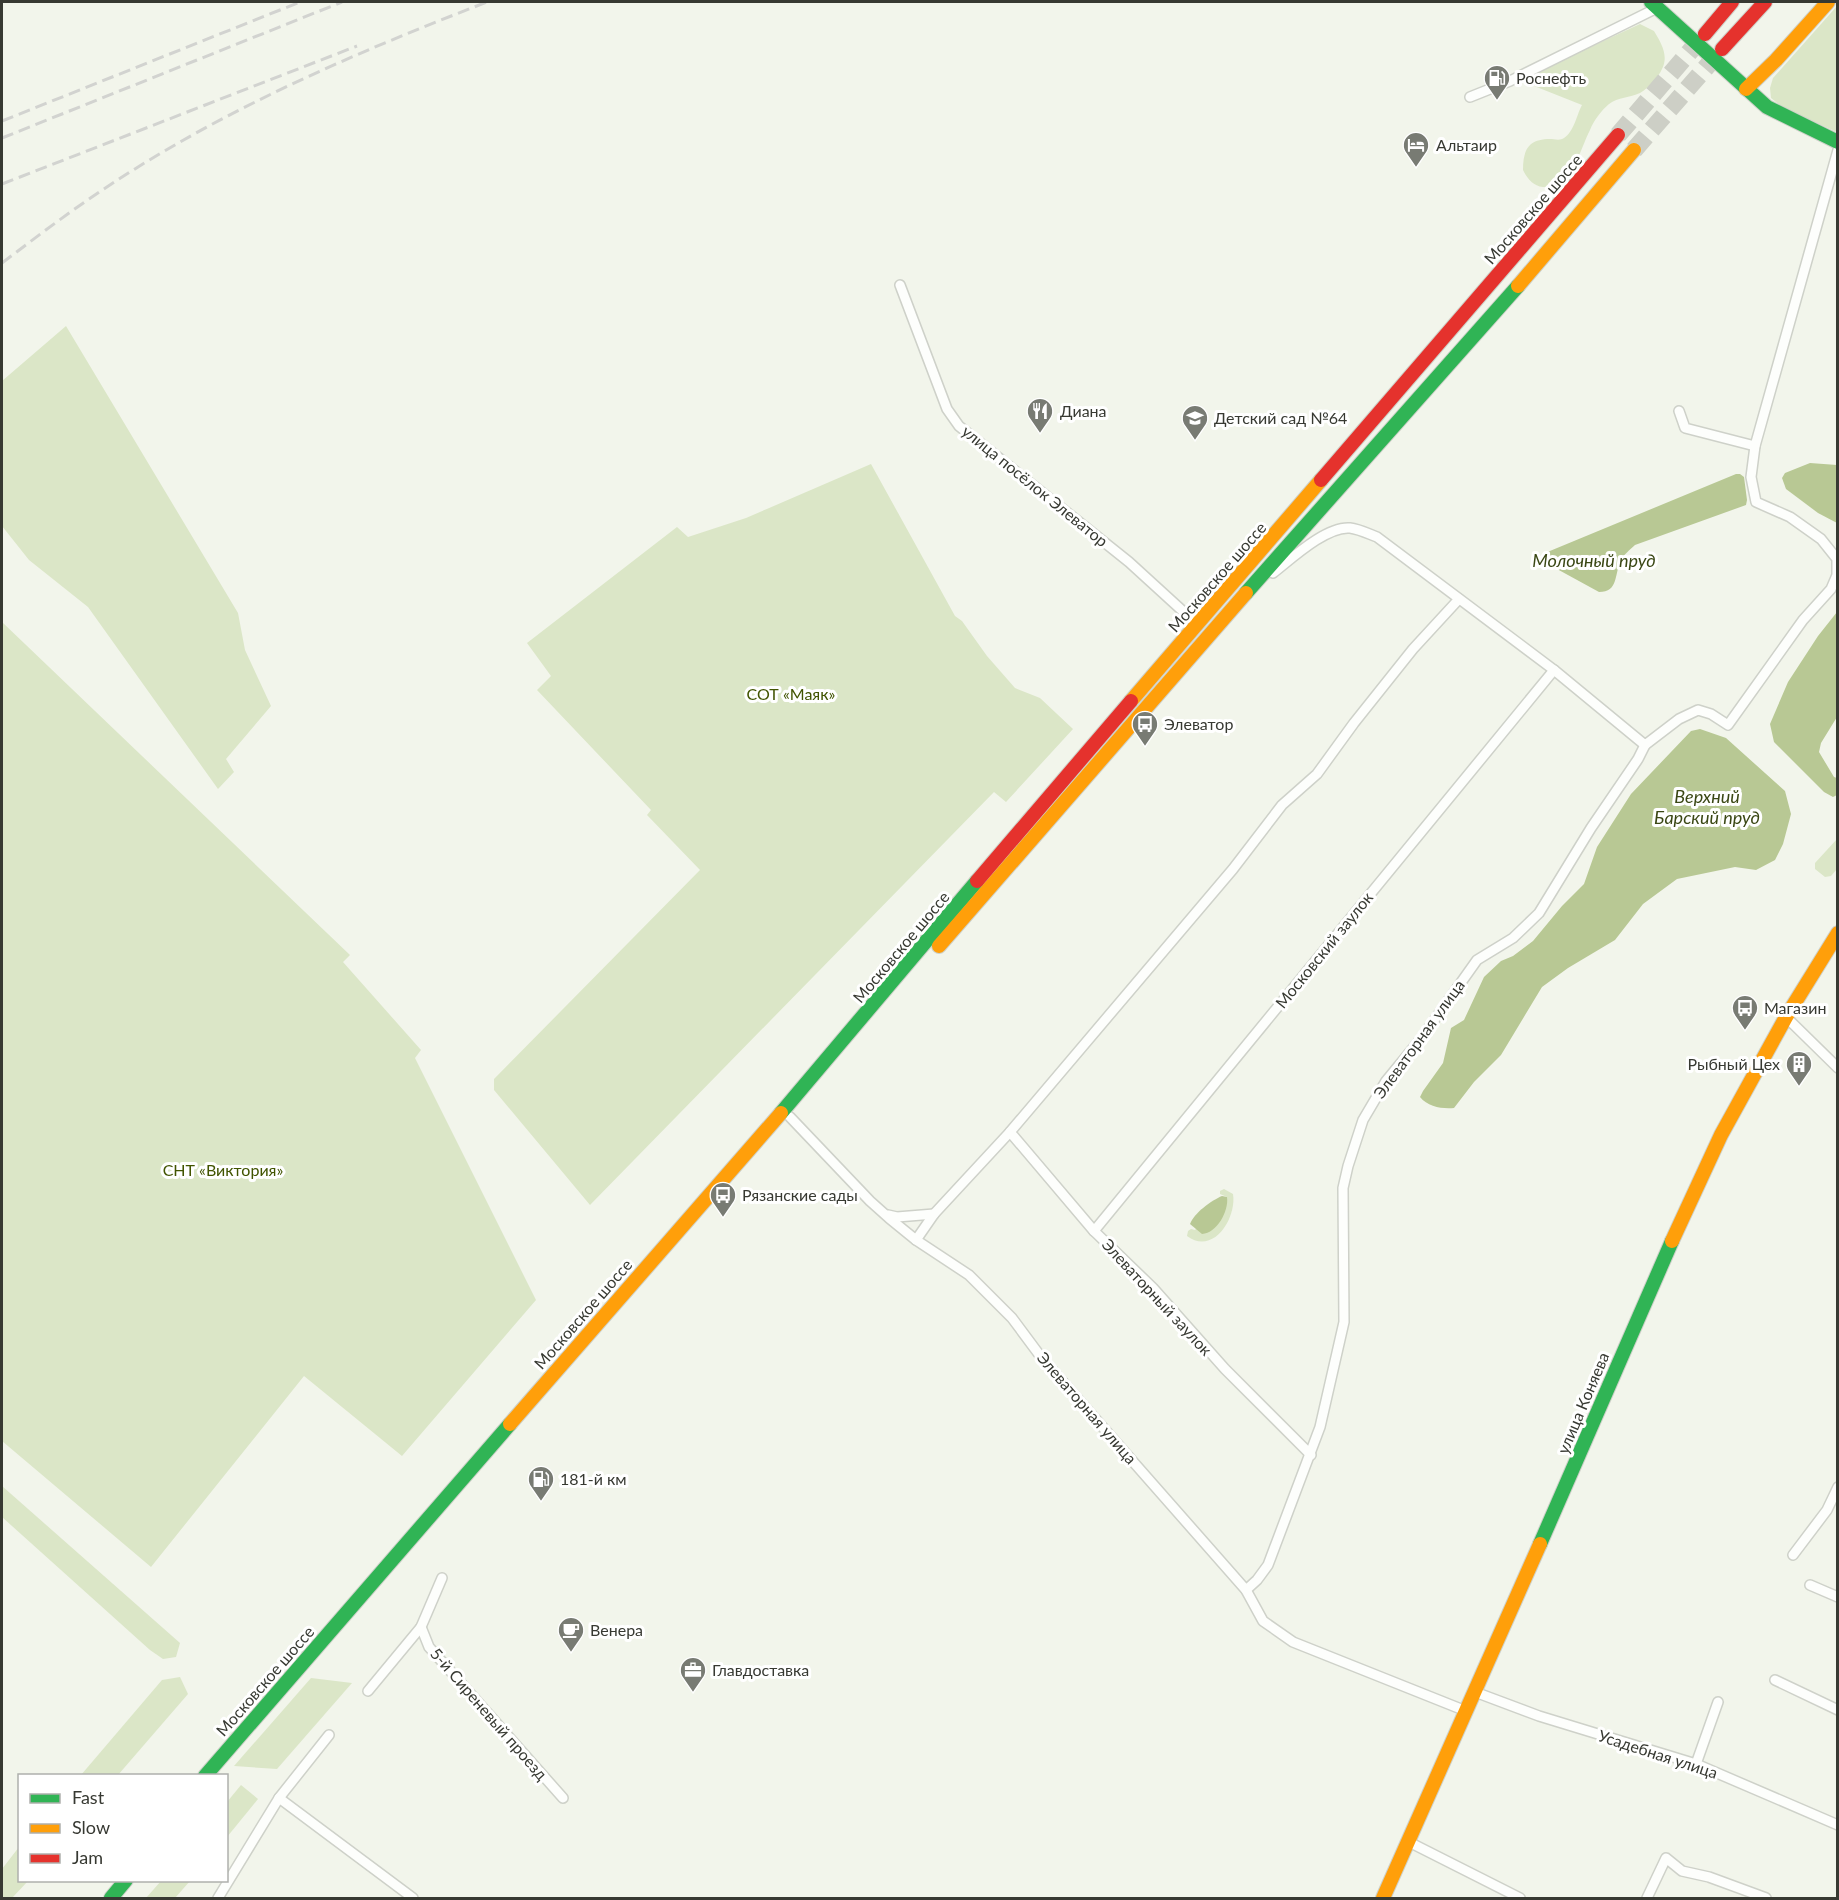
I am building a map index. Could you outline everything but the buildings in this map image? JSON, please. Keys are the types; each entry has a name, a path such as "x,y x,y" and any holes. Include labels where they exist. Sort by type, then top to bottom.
{"main road":[{"path":"1705,34 1732,2"},
{"path":"1722,49 1765,2"},
{"path":"1746,89 1776,60 1828,2"},
{"path":"1654,5 1767,107 1838,142"},
{"name":"Московское шоссе","path":"207,1774 784,1109 1618,135"},
{"name":"Московское шоссе","path":"220,1774 1245,594 1543,258 1634,150"},
{"name":"улица Коняева","path":"1383,1899 1721,1135 1786,1017 1838,933"},
{"path":"98,1899 113,1882"},
{"path":"111,1899 125,1882"}],"street":[{"path":"1470,96 1510,81 1654,5"},
{"path":"1245,594 1309,546 1336,529 1351,528 1377,537 1554,670 1645,745 1679,719 1698,710 1711,714 1728,724 1803,620 1831,589 1837,574 1837,559 1821,539 1790,517 1756,502 1751,477 1755,446 1838,150"},
{"name":"улица посёлок Элеватор","path":"900,285 947,410 959,426 1129,562 1198,625"},
{"path":"1679,411 1685,428 1755,446"},
{"path":"916,1239 934,1214 1010,1132 1233,869 1282,805 1317,774 1413,649 1459,599"},
{"name":"Московский заулок","path":"1094,1231 1554,670"},
{"name":"Элеваторная улица","path":"1246,1590 1257,1580 1268,1564 1320,1427 1344,1322 1343,1188 1363,1120 1386,1081 1424,1036 1477,960 1513,938 1539,914 1645,745"},
{"path":"1786,1017 1838,1068"},
{"name":"Элеваторная улица","path":"790,1117 885,1214 916,1239 969,1275 1012,1318 1041,1357 1246,1590 1263,1621 1293,1642 1466,1712"},
{"name":"Элеваторный заулок","path":"1010,1132 1094,1231 1153,1288 1225,1369 1311,1455"},
{"path":"885,1214 897,1217 934,1214"},
{"path":"1793,1555 1827,1510 1838,1487"},
{"path":"368,1691 421,1627 442,1578"},
{"path":"1810,1585 1838,1597"},
{"name":"5-й Сиреневый проезд","path":"421,1627 429,1647 563,1798"},
{"path":"1775,1680 1838,1710"},
{"name":"Усадебная улица","path":"1475,1692 1539,1716 1696,1764 1838,1825"},
{"path":"1696,1764 1718,1702"},
{"path":"222,1897 279,1798 329,1735"},
{"path":"279,1798 413,1899"},
{"path":"1407,1841 1520,1899"},
{"path":"1647,1899 1666,1858 1682,1871 1709,1877 1766,1899"}],"green space":[{"path":"1837,6 1837,132 1782,107 1771,98 1770,88 1773,78"},
{"path":"1640,24 1654,31 1663,49 1665,59 1658,76 1640,93 1616,100 1603,110 1592,126 1574,166 1561,182 1543,187 1533,183 1523,170 1526,151 1532,143 1537,141 1564,138 1573,127 1582,105 1519,80"},
{"path":"66,326 238,613 245,650 271,706 226,759 234,772 218,789 88,607 29,560 2,526 2,381"},
{"name":"СОТ «Маяк»","path":"871,464 955,616 962,621 987,656 1015,688 1040,698 1073,729 1006,802 994,792 590,1205 494,1090 494,1079 700,870 647,815 651,810 537,690 551,676 527,643 677,527 688,537 746,518"},
{"name":"СНТ «Виктория»","path":"2,622 350,955 343,962 421,1050 415,1058 536,1300 402,1456 304,1376 151,1567 2,1441"},
{"path":"1837,839 1837,869 1831,876 1825,877 1815,869 1815,863"},
{"path":"1224,1189 1233,1194 1233,1204 1231,1214 1221,1232 1206,1241 1197,1241 1187,1236 1188,1231 1195,1230 1227,1197 1220,1194 1220,1191"},
{"path":"2,1486 180,1643 176,1657 163,1659 150,1650 2,1517"},
{"path":"180,1677 188,1694 119,1774 82,1774 162,1680"},
{"path":"311,1678 352,1683 277,1769 234,1766"},
{"path":"241,1785 258,1799 228,1836 228,1801"},
{"path":"18,1848 18,1882 27,1882 12,1898 2,1898 2,1869"},
{"path":"160,1882 189,1882 175,1898 146,1898"}],"water":[{"path":"1810,463 1837,465 1837,523 1818,513 1786,489 1782,478 1785,473"},
{"name":"Молочный пруд","path":"1736,474 1744,477 1746,505 1635,545 1622,558 1610,589 1599,592 1546,563 1544,559 1545,553"},
{"path":"1837,612 1837,717 1821,743 1819,752 1834,777 1837,778 1837,795 1833,797 1824,792 1774,742 1770,724 1788,682 1818,636"},
{"name":"Верхний Барский пруд","path":"1700,729 1726,738 1785,791 1791,814 1783,844 1775,860 1756,870 1735,867 1677,879 1643,904 1615,940 1568,968 1542,987 1501,1055 1474,1082 1454,1108 1436,1107 1427,1103 1420,1097 1443,1063 1451,1028 1464,1020 1484,977 1501,961 1513,956 1533,941 1584,884 1597,847 1631,794 1691,731"},
{"path":"1222,1196 1227,1197 1224,1215 1213,1230 1202,1234 1190,1224 1192,1220 1204,1207"}],"tunnel":[{"path":"1618,135 1705,34"},
{"path":"1634,150 1722,49"}],"railway":[{"path":"2,121 300,2"},
{"path":"2,138 342,2"},
{"path":"2,263 101,191 205,128 344,60 487,2"},
{"path":"2,184 357,46"}],"traffic: fast":[{"path":"1651,2 1767,107 1838,142"},
{"path":"1246,593 1518,286"},
{"path":"781,1113 977,881"},
{"path":"1540,1544 1672,1241"},
{"path":"207,1774 510,1424"},
{"path":"111,1898 124,1882"}],"traffic: slow":[{"path":"1746,89 1776,60 1828,2"},
{"path":"1518,286 1634,150"},
{"path":"1131,701 1321,480"},
{"path":"939,946 1246,593"},
{"path":"1672,1241 1721,1135 1786,1017 1838,933"},
{"path":"510,1424 781,1113"},
{"path":"1383,1898 1540,1544"}],"traffic: jam":[{"path":"1705,34 1732,2"},
{"path":"1722,49 1765,2"},
{"path":"1321,480 1618,135"},
{"path":"977,881 1131,701"}],"place":[{"name":"Роснефть","path":"1497,101"},
{"name":"Альтаир","path":"1416,168"},
{"name":"Диана","path":"1040,434"},
{"name":"Детский сад №64","path":"1195,441"},
{"name":"Элеватор","path":"1145,747"},
{"name":"Магазин","path":"1745,1031"},
{"name":"Рыбный Цех","path":"1799,1087"},
{"name":"Рязанские сады","path":"723,1218"},
{"name":"181-й км","path":"541,1502"},
{"name":"Венера","path":"571,1653"},
{"name":"Главдоставка","path":"693,1693"}]}
